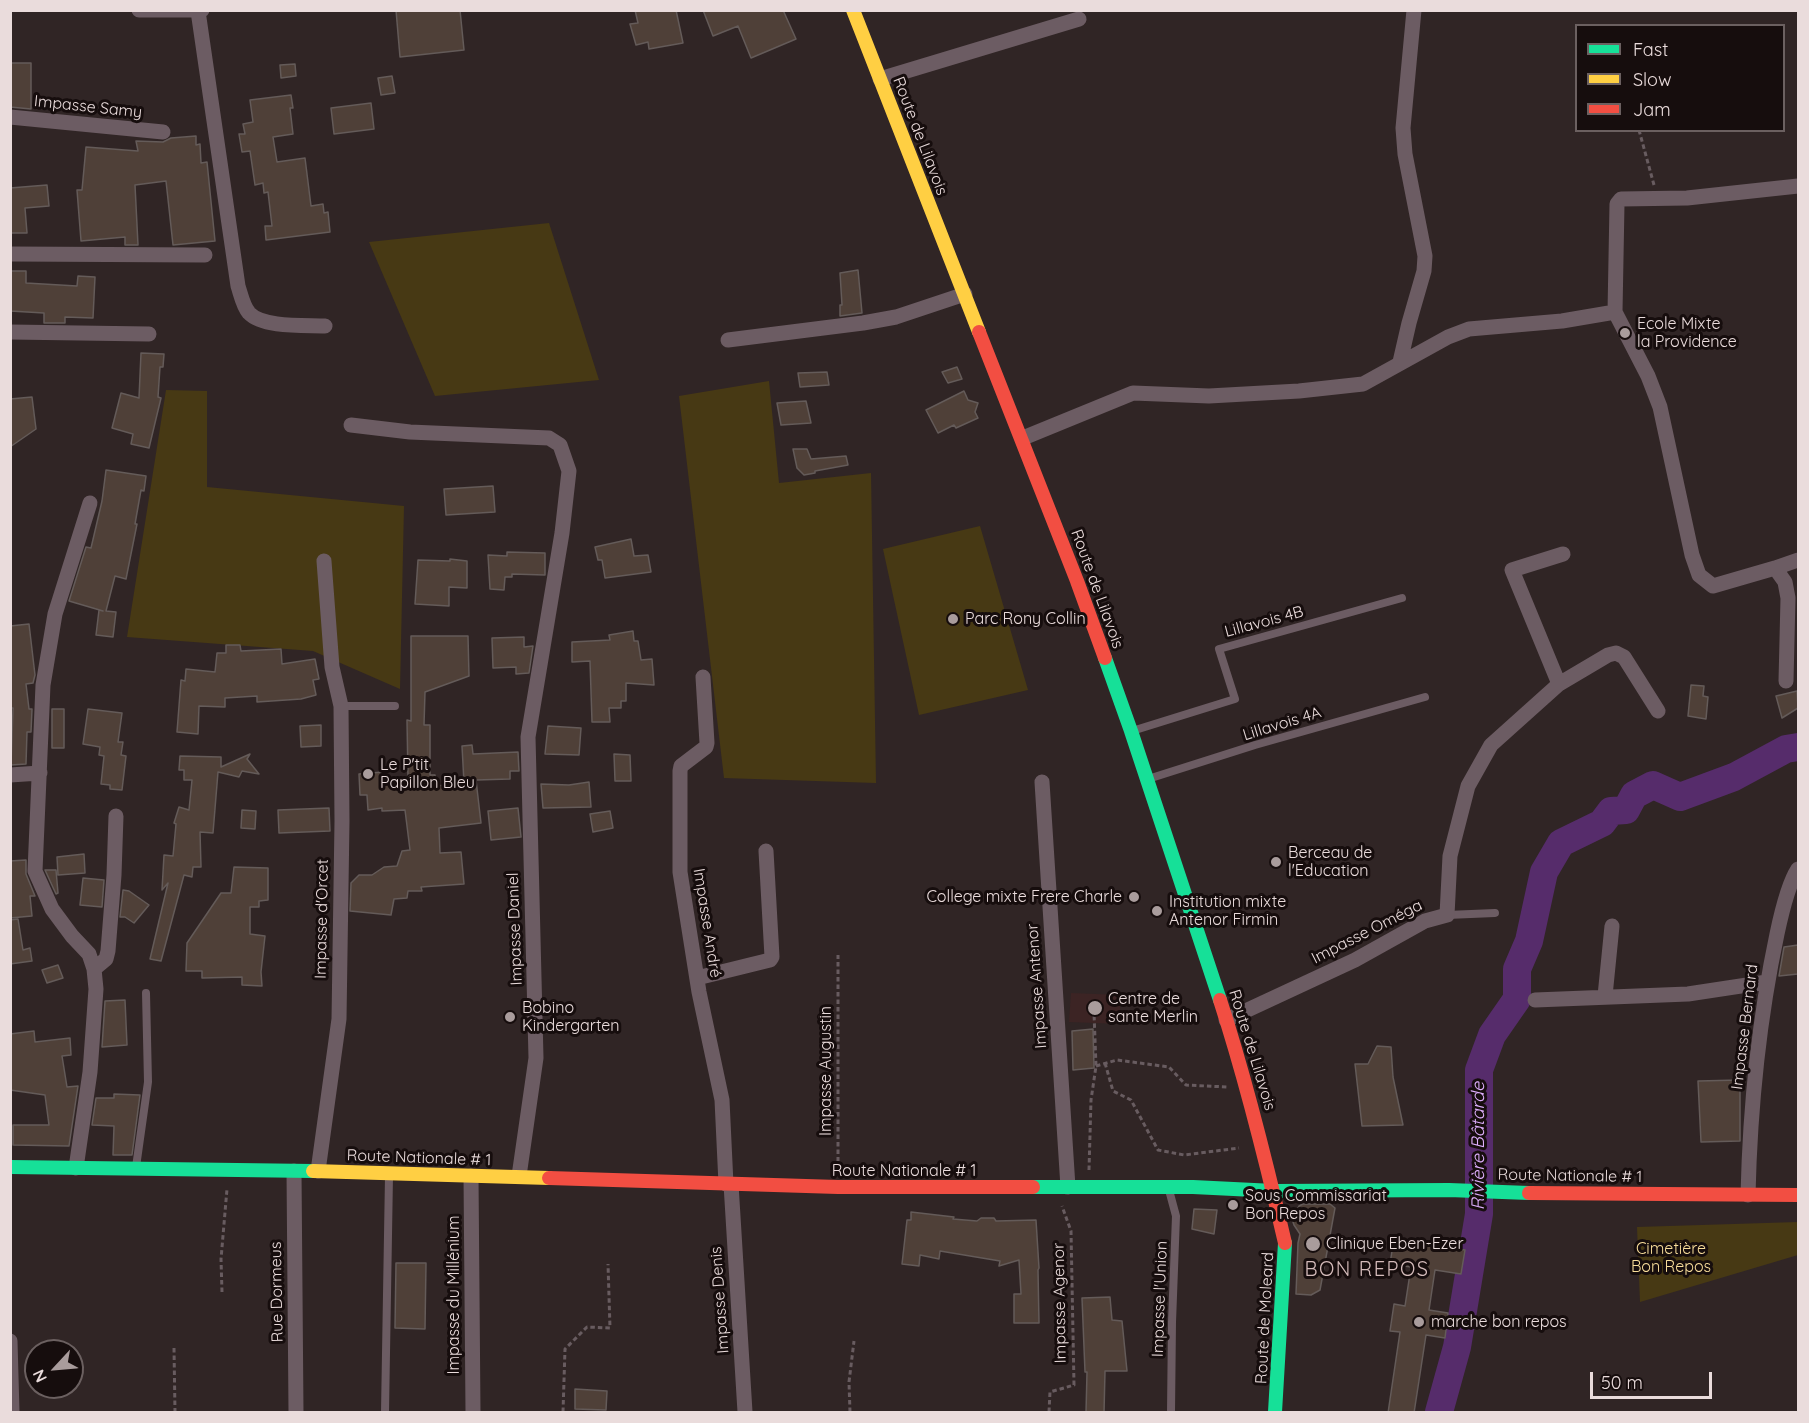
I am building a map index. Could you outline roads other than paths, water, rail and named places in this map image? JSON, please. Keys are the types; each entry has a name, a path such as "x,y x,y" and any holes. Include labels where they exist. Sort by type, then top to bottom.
{"main road":[{"name":"Route de Lilavois","path":"853,10 1023,438 1131,731 1244,1075 1274,1191"},
{"name":"Route Nationale # 1","path":"10,1167 318,1171 838,1187 1168,1187 1274,1191 1449,1190 1798,1195"},
{"name":"Route de Moleard","path":"1274,1191 1286,1248 1275,1413"}],"street":[{"path":"139,10 200,11 238,286 243,303 250,314 260,320 325,326"},
{"path":"1400,362 1424,271 1425,256 1405,154 1403,128 1414,10"},
{"path":"880,79 1079,19"},
{"name":"Impasse Samy","path":"10,117 163,132"},
{"path":"1798,186 1687,198 1623,198 1617,204 1615,312 1648,376 1660,406 1692,555 1699,575 1713,586 1798,560"},
{"path":"10,254 205,255"},
{"path":"728,340 896,317 965,294"},
{"path":"1023,438 1133,393 1209,396 1299,391 1363,384 1448,337 1469,329 1562,321 1615,312"},
{"path":"10,332 149,334"},
{"name":"Impasse Daniel","path":"351,425 410,432 549,438 560,445 569,471 528,737 536,1058 519,1176"},
{"path":"76,1168 90,1072 96,989 94,969 89,954 52,909 35,872 43,685 55,614 90,503"},
{"path":"1559,684 1512,570 1563,554"},
{"name":"Impasse d'Orcet","path":"318,1171 339,1019 342,821 341,706 332,667 324,561"},
{"path":"1775,568 1785,582 1788,598 1786,681"},
{"name":"Impasse Oméga","path":"1226,1020 1355,960 1425,921 1447,915 1450,856 1468,786 1491,745 1559,684 1608,655 1616,653 1624,657 1658,711"},
{"name":"Impasse André","path":"703,677 706,747 681,766 680,771 680,872 697,978 722,1100 728,1184"},
{"path":"10,775 40,772"},
{"name":"Impasse Antenor","path":"1042,782 1062,1187"},
{"path":"94,969 106,959 108,951 116,816"},
{"path":"697,978 767,962 772,957 766,851"},
{"name":"Impasse Bernard","path":"1748,1195 1749,1146 1767,982 1781,915 1798,869"},
{"path":"1605,996 1612,926"},
{"path":"1535,1000 1688,994 1767,982"},
{"name":"Rue Dormeus","path":"294,1171 296,1413"},
{"name":"Impasse du Millénium","path":"471,1176 473,1413"},
{"name":"Impasse Denis","path":"728,1184 745,1413"},
{"path":"10,1341 12,1413"}],"lane":[{"name":"Lillavois 4B","path":"1131,731 1234,699 1219,649 1402,598"},
{"name":"Lillavois 4A","path":"1147,779 1266,742 1425,697"},
{"path":"341,706 395,706"},
{"path":"1447,915 1495,913"},
{"path":"136,1168 148,1082 146,993"},
{"path":"385,1413 389,1174"},
{"name":"Impasse l'Union","path":"1168,1187 1176,1216 1171,1413"}],"waterway":[{"name":"Rivière Bâtarde","path":"1439,1412 1457,1347 1479,1214 1479,1070 1492,1035 1517,999 1517,969 1529,941 1544,872 1561,843 1602,823 1611,811 1626,810 1634,795 1653,785 1680,797 1734,777 1786,749 1798,747"}],"place":[{"name":"Ecole Mixte la Providence","path":"1625,333"},
{"name":"Parc Rony Collin","path":"953,619"},
{"name":"Le P'tit Papillon Bleu","path":"368,774"},
{"name":"Berceau de l'Education","path":"1276,862"},
{"name":"College mixte Frere Charle","path":"1134,897"},
{"name":"Institution mixte Antenor Firmin","path":"1157,911"},
{"name":"Centre de sante Merlin","path":"1095,1008"},
{"name":"Bobino Kindergarten","path":"510,1017"},
{"name":"Sous Commissariat Bon Repos","path":"1233,1205"},
{"name":"Clinique Eben-Ezer","path":"1313,1244"},
{"name":"marche bon repos","path":"1419,1322"}],"district":[{"name":"BON REPOS","path":"1367,1270"}],"park label":[{"name":"Cimetière Bon Repos","path":"1671,1258"}]}
